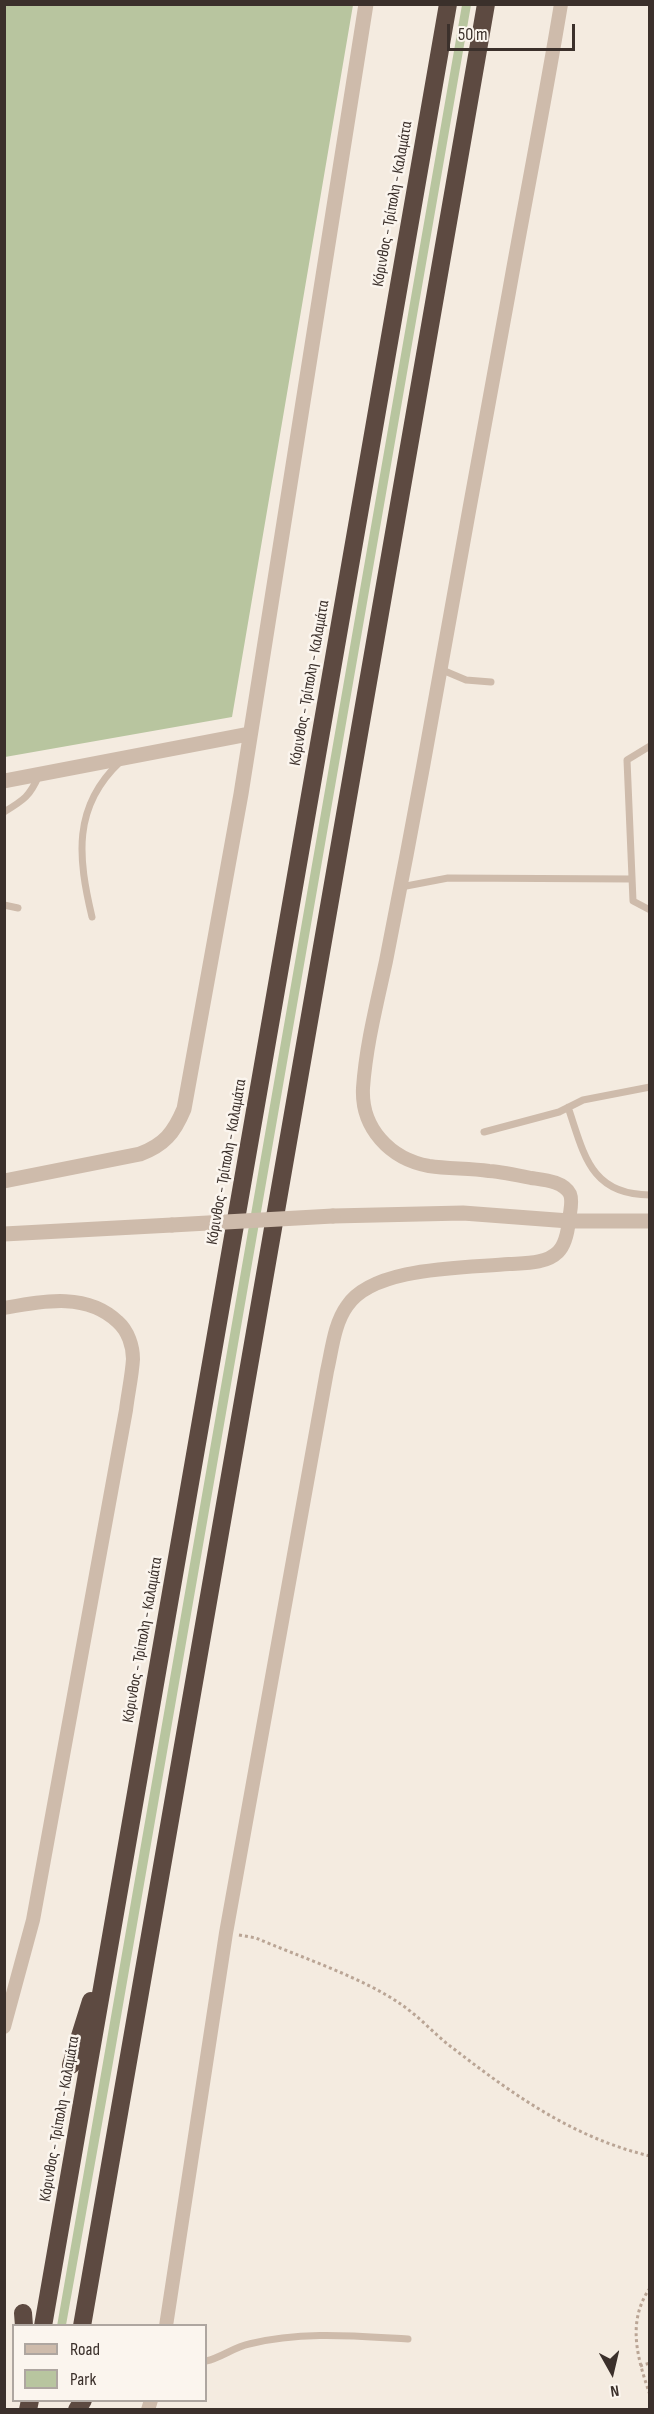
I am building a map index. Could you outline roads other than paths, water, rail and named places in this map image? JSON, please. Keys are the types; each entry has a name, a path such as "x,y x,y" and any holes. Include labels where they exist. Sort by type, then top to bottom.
{"highway":[{"name":"Κόρινθος - Τρίπολη - Καλαμάτα","path":"43,2324 448,4"},
{"path":"82,2324 486,4"},
{"path":"71,2065 111,1936"},
{"path":"127,2071 132,2106"}],"street":[{"path":"4,1181 140,1154 156,1148 169,1138 177,1127 184,1109 249,734 366,4"},
{"path":"166,2324 226,1933 327,1371 342,1314 349,1303 361,1292 403,1275 528,1263 549,1257 558,1252 564,1244 569,1221 571,1199 565,1188 490,1171 422,1164 394,1151 377,1136 371,1128 364,1107 366,1060 401,887 539,142 561,4"},
{"path":"4,781 249,734"},
{"path":"4,1234 333,1216 463,1213 569,1221 650,1221"},
{"path":"4,1308 42,1302 65,1301 93,1304 109,1312 122,1326 130,1340 133,1359 126,1410 33,1920 4,2027"}],"lane":[{"path":"440,669 466,680 491,682"},
{"path":"650,747 627,760 633,901 650,910"},
{"path":"92,916 83,880 81,842 85,818 90,802 108,774 124,758"},
{"path":"4,812 25,800 32,792 39,775"},
{"path":"401,887 448,878 632,879"},
{"path":"4,905 18,908"},
{"path":"484,1132 559,1112 583,1100 650,1087"},
{"path":"568,1107 583,1153 595,1174 619,1191 650,1195"},
{"path":"207,2361 216,2359 246,2344 282,2338 328,2334 408,2339"}]}
